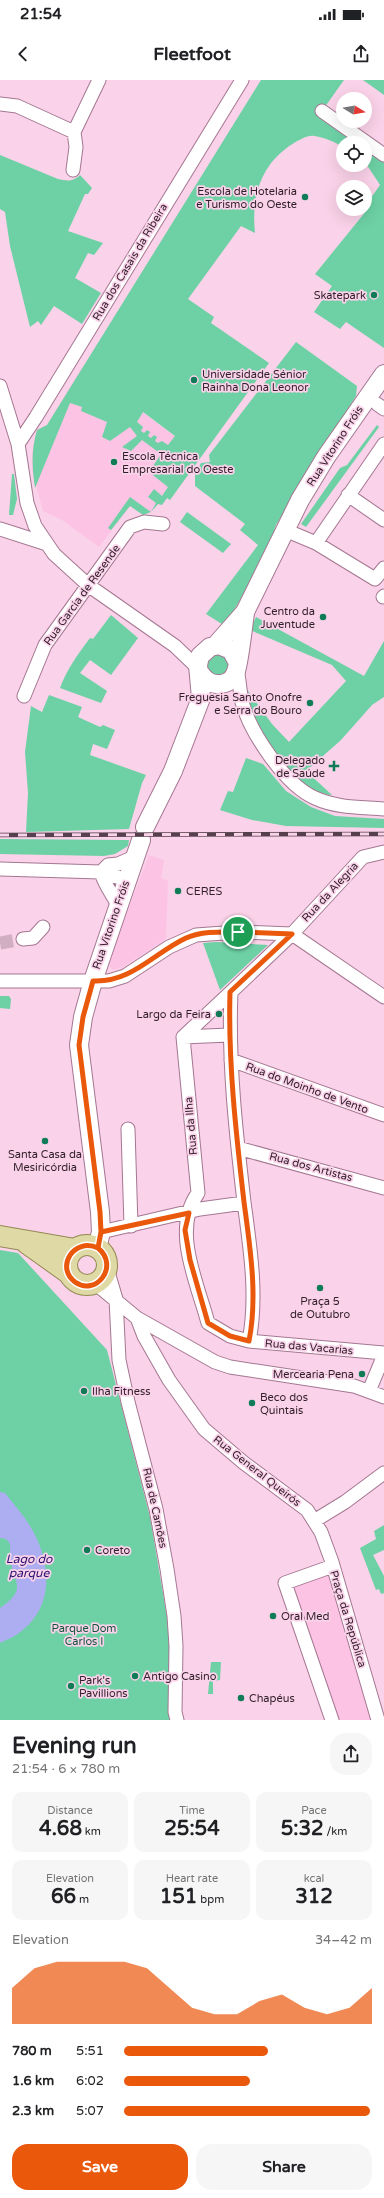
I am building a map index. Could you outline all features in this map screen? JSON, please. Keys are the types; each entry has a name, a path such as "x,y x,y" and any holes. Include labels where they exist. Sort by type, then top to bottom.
{"main road":[{"name":"Rua Vitorino Fróis","path":"201,698 220,684 233,678 237,665 245,612 288,525 326,457 382,391"},
{"name":"Rua Vitorino Fróis","path":"288,525 325,479 382,391"},
{"name":"Rua Vitorino Fróis","path":"99,1240 100,1212 79,1045 83,1017 93,981 134,857 143,834 173,771 201,698 199,671 200,656 210,648 245,612"},
{"path":"210,648 228,648 235,655 237,665"},
{"path":"199,671 206,681 220,684"},
{"path":"0,1236 75,1249 99,1240 105,1257 101,1276 80,1284 22,1240"},
{"path":"68,1274 67,1260 75,1249"}],"street":[{"path":"73,170 76,147 74,132 99,80"},
{"name":"Rua dos Casais da Ribeira","path":"18,444 242,80"},
{"path":"0,98 5,105 17,106 74,132"},
{"path":"322,111 384,155"},
{"path":"0,386 18,444 27,503 35,526 47,544 54,554 88,585 175,646 199,671"},
{"path":"316,543 384,444"},
{"path":"348,495 384,520"},
{"name":"Rua Garcia de Resende","path":"24,696 45,645 130,527 144,522 163,524"},
{"path":"288,525 375,580 384,568"},
{"path":"0,529 47,544"},
{"path":"175,646 210,648"},
{"path":"237,665 242,703 257,736 278,766 295,784 313,798 340,807 384,809"},
{"path":"220,684 242,703"},
{"name":"Rua da Alegria","path":"230,992 292,934 363,857 384,852"},
{"path":"101,872 108,865 118,864 134,857"},
{"path":"0,869 101,872 126,880"},
{"path":"101,872 104,881 110,888 118,905"},
{"path":"23,939 32,938 43,927"},
{"path":"0,980 25,979 109,981 125,976 169,948 196,935 238,932 292,934 384,996"},
{"path":"230,992 229,1035 253,1303 253,1322 249,1341"},
{"path":"183,1037 230,992"},
{"path":"183,1037 229,1035"},
{"name":"Rua da Ilha","path":"183,1037 198,1193 191,1202 189,1213"},
{"name":"Rua do Moinho de Vento","path":"231,1060 384,1115"},
{"path":"128,1129 131,1226"},
{"name":"Rua dos Artistas","path":"238,1148 384,1188"},
{"path":"99,1240 131,1226 189,1213 200,1209 244,1203"},
{"name":"Rua das Vacarias","path":"189,1213 185,1230 190,1260 208,1323 230,1336 249,1341 384,1354"},
{"path":"101,1276 116,1299 137,1318 215,1362 230,1367 347,1385 369,1391 384,1398"},
{"path":"101,1276 116,1299"},
{"name":"Rua de Camões","path":"116,1299 119,1360 128,1402 156,1509 174,1616 176,1646 175,1712 177,1720"},
{"name":"Rua General Queirós","path":"137,1318 144,1336 169,1380 204,1429 244,1463 307,1510 327,1547 333,1566"},
{"path":"369,1391 384,1354"},
{"path":"314,1521 345,1502 384,1473"},
{"name":"Praça da República","path":"332,1720 285,1583 333,1566 378,1720"}],"shaded area":[{"name":"Escola Técnica Empresarial do Oeste","path":"82,367 197,453 170,500 167,498 162,505 158,504 151,512 143,515 130,506 99,547 62,520 43,511 32,471 32,453 37,430 47,425"},
{"path":"149,855 164,860 161,878 168,881 166,939 123,967 113,970 108,964"},
{"path":"331,1570 376,1720 335,1720 288,1585"}],"green space":[{"path":"261,80 344,80 322,111 336,122 336,128 343,128 353,136 336,136 336,144 318,137 306,137 294,143 273,160 266,171 257,194 254,219 255,233 241,226 188,299 214,317 211,323 269,363 170,500 167,498 162,505 158,504 151,512 156,503 148,497 154,489 162,496 168,487 149,472 161,454 142,440 131,451 122,447 137,436 130,427 110,441 102,437 107,422 81,411 82,407 70,403 35,488 33,459 37,430 47,425","holes":["143,412 175,436 168,445 162,441 158,443 155,441 157,437 154,435 151,438 148,436 150,432 147,430 144,433 141,431 143,427 137,422"]},
{"path":"363,80 384,80 384,95"},
{"path":"372,151 384,160 384,348 346,322 340,329 314,312 332,286 315,274 362,216 372,216 372,196 380,185 372,172"},
{"path":"0,155 58,179 70,180 75,179 80,175 92,188 88,194 85,194 68,231 103,243 94,255 88,253 75,278 101,293 82,324 54,306 41,325 38,321 30,327 10,246 5,212 0,209"},
{"path":"296,342 357,386 356,396 276,525 267,553 225,626 206,614 258,545 240,530 245,524 195,486 195,474 201,463 210,462 209,455"},
{"path":"377,425 379,427 306,527 301,524 340,468 347,465"},
{"path":"12,474 14,474 17,499 13,515 9,515"},
{"path":"130,497 151,512 143,515 130,506 111,530 108,528"},
{"path":"187,512 231,544 223,553 180,522"},
{"path":"111,615 138,638 111,675 90,660 80,673 107,691 101,703 60,688 69,668 81,650 90,638 93,639"},
{"path":"256,617 364,676 384,641 384,697 372,705 341,740 306,771 332,795 319,792 306,785 294,775 272,750 250,711 243,684 272,724 289,742 346,681 332,665 250,630"},
{"path":"214,653 229,656 230,672 218,678 208,671 206,662"},
{"path":"49,695 82,707 78,717 100,727 103,725 115,730 107,749 93,744 90,755 146,775 142,783 129,829 26,832 28,793 25,752 31,706 42,712"},
{"path":"246,758 263,764 286,791 311,807 335,816 384,819 384,828 286,826 252,820 220,810 228,791 233,792"},
{"path":"0,839 129,840 128,846 115,854 104,856 0,854"},
{"path":"216,942 268,945 220,990 203,943"},
{"path":"0,996 9,996 11,999 10,1009 0,1008"},
{"name":"Parque Dom Carlos I","path":"0,1250 18,1253 107,1350 150,1517 167,1617 174,1720 0,1720"},
{"path":"384,1525 384,1550 373,1555 384,1576 384,1593 381,1594 379,1589 376,1590 360,1548 376,1539 374,1531"},
{"path":"211,1662 221,1662 220,1680 213,1681 213,1694 208,1694"}],"water":[{"name":"Lago do parque","path":"0,1492 5,1493 34,1533 44,1560 46,1587 38,1612 30,1623 19,1633 0,1643 0,1608 14,1596 17,1590 17,1585 10,1559 9,1543 6,1539 0,1538"}],"tunnel":[{"path":"0,943 23,939"}],"railway":[{"path":"0,835 384,834"}],"place":[{"name":"Escola de Hotelaria e Turismo do Oeste","path":"305,197"},
{"name":"Skatepark","path":"374,295"},
{"name":"Universidade Sénior Rainha Dona Leonor","path":"194,380"},
{"name":"Escola Técnica Empresarial do Oeste","path":"114,462"},
{"name":"Centro da Juventude","path":"323,617"},
{"name":"Freguesia Santo Onofre e Serra do Bouro","path":"310,703"},
{"name":"Delegado de Saúde","path":"334,766"},
{"name":"CERES","path":"178,891"},
{"name":"Largo da Feira","path":"219,1014"},
{"name":"Santa Casa da Mesiricórdia","path":"45,1141"},
{"name":"Praça 5 de Outubro","path":"320,1288"},
{"name":"Mercearia Pena","path":"362,1374"},
{"name":"Ilha Fitness","path":"84,1391"},
{"name":"Beco dos Quintais","path":"252,1403"},
{"name":"Coreto","path":"87,1550"},
{"name":"Oral Med","path":"273,1616"},
{"name":"Antigo Casino","path":"135,1676"},
{"name":"Park's Pavillions","path":"71,1686"},
{"name":"Chapéus","path":"241,1698"}],"route":[{"path":"238,932 213,933 187,937 125,976 109,981 93,981 83,1017 79,1045 80,1067 100,1212 101,1232 98,1248 86,1245 78,1247 70,1254 67,1260 67,1267 68,1274 75,1282 85,1286 96,1284 104,1275 107,1265 105,1257 98,1248 100,1240 101,1232 189,1213 185,1230 190,1260 208,1323 230,1336 249,1341 253,1322 251,1262 238,1148 229,1035 230,992 292,934 238,932"}]}
